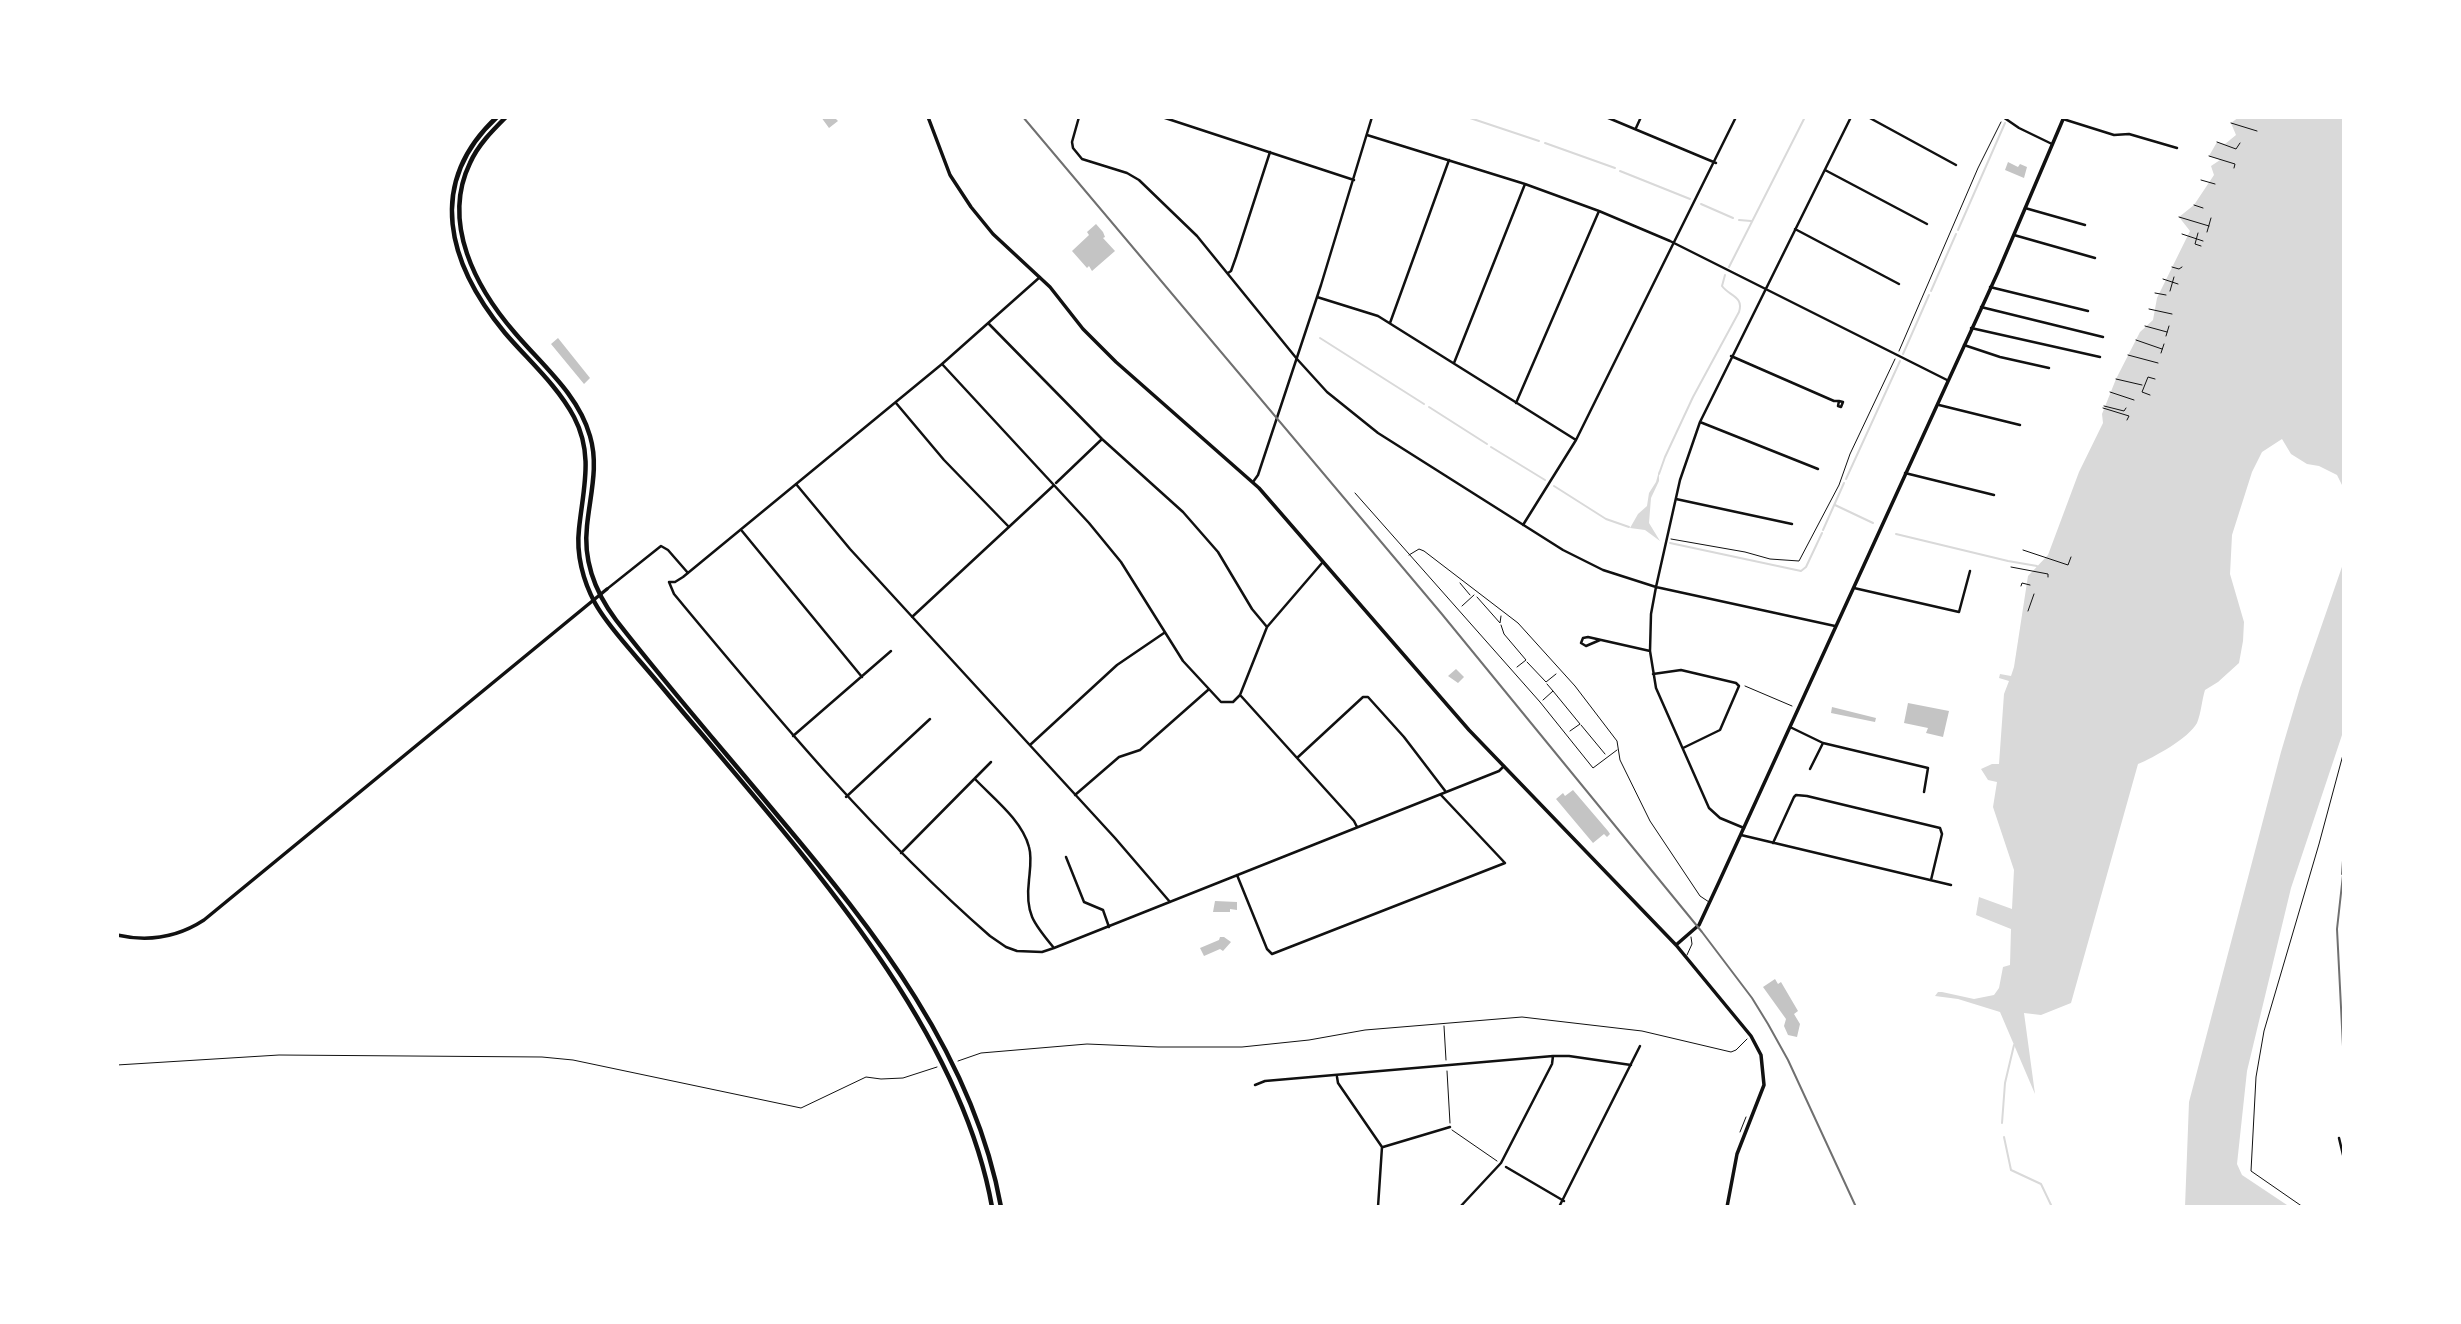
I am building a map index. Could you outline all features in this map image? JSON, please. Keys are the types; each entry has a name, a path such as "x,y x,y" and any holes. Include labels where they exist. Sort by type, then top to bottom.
{"highway":[{"path":"497,117 471,145 462,162 452,197 454,236 468,277 485,306 506,335 554,388 578,425 585,446 587,469 579,529 579,551 584,575 594,600 623,641 811,866 880,961 929,1039 956,1093 979,1155 992,1207"},
{"path":"506,118 486,138 467,170 460,196 461,229 472,268 490,301 565,389 586,425 595,467 586,534 587,558 594,583 616,620 822,867 895,967 940,1041 967,1095 989,1152 1001,1207"}],"main road":[{"path":"928,117 947,169 971,207 1001,242 1040,277 1100,347 1253,482 1463,722 1676,945 1751,1036 1759,1049 1764,1074 1760,1098 1737,1153 1727,1207"},
{"path":"1676,945 1699,925 1964,345 2064,118"},
{"path":"117,935 141,939 163,937 193,927 204,920 607,589"}],"street":[{"path":"1079,117 1072,142 1077,154 1082,159 1128,173 1139,180 1197,236 1297,359 1340,405 1367,425 1523,525 1590,564 1625,579 1656,587 1835,626"},
{"path":"1162,117 1354,180"},
{"path":"1253,482 1258,475 1297,359 1372,117"},
{"path":"1606,117 1716,163"},
{"path":"1636,128 1641,117"},
{"path":"1523,525 1576,440 1716,163 1736,117"},
{"path":"1744,828 1720,818 1709,808 1662,705 1650,651 1651,614 1675,499 1700,422 1851,117"},
{"path":"1868,117 1956,164"},
{"path":"2003,117 2052,144"},
{"path":"2064,118 2114,135 2129,134 2177,148"},
{"path":"1367,135 1525,184 1599,211 1675,244 1948,380"},
{"path":"1228,273 1236,257 1269,152"},
{"path":"1390,323 1449,160"},
{"path":"1825,170 1927,224"},
{"path":"1454,363 1525,184"},
{"path":"2025,208 2085,225"},
{"path":"1516,403 1599,211"},
{"path":"1795,229 1899,284"},
{"path":"2014,234 2095,258"},
{"path":"1040,277 942,364 741,530 688,573 675,582 669,582 674,594 846,797 965,914 1006,947 1029,953 1054,948 1108,927 1499,771 1504,766"},
{"path":"1990,287 2088,311"},
{"path":"1317,297 1378,316 1576,440"},
{"path":"1981,307 2103,337"},
{"path":"988,323 1102,439 1171,499 1206,537 1252,610 1267,627"},
{"path":"1971,328 2100,357"},
{"path":"1964,345 2000,357 2049,368"},
{"path":"1731,356 1837,402"},
{"path":"942,364 1089,523 1121,562 1183,661 1223,703 1233,702 1240,695 1267,627 1323,562"},
{"path":"895,402 944,460 1009,527"},
{"path":"1936,404 2020,425"},
{"path":"1700,422 1818,469"},
{"path":"912,617 1102,439"},
{"path":"1905,473 1994,495"},
{"path":"796,484 850,549 1170,902"},
{"path":"1675,499 1792,524"},
{"path":"741,530 862,677"},
{"path":"607,589 661,546 668,550 688,573"},
{"path":"1853,588 1959,612 1970,571"},
{"path":"1030,745 1117,665 1164,633"},
{"path":"1600,640 1586,646 1581,643 1586,636 1650,651"},
{"path":"793,736 891,651"},
{"path":"1653,674 1686,671 1739,686 1720,730 1682,748"},
{"path":"1075,795 1119,757 1140,750 1208,690"},
{"path":"1240,695 1357,827"},
{"path":"1297,758 1363,697 1368,697 1404,737 1447,792"},
{"path":"846,797 930,719"},
{"path":"1790,727 1823,743 1928,768 1924,792"},
{"path":"1810,769 1823,743"},
{"path":"901,853 991,762"},
{"path":"975,779 1024,834 1030,859 1028,910 1032,920 1054,948"},
{"path":"1237,875 1267,949 1272,954 1506,863 1441,794"},
{"path":"1773,843 1794,797 1800,795 1940,828 1942,834 1931,880"},
{"path":"1741,835 1951,885"},
{"path":"1066,857 1084,902 1103,910 1108,927"},
{"path":"1559,1207 1640,1046"},
{"path":"1460,1207 1501,1163 1552,1064 1553,1056"},
{"path":"1255,1085 1265,1081 1553,1056 1631,1065"},
{"path":"1337,1075 1338,1083 1382,1147 1378,1207"},
{"path":"1382,1147 1450,1128"},
{"path":"2339,1138 2344,1159"},
{"path":"1506,1167 1564,1201"}],"lane":[{"path":"1355,493 1540,702 1593,768 1619,748"},
{"path":"1409,555 1419,549 1424,551 1503,611 1518,623 1560,670 1617,741 1620,760 1650,821 1700,897 1709,902"},
{"path":"1685,957 1692,944 1690,934"}],"path":[{"path":"1667,539 1737,550 1770,559 1799,561 1842,480 1850,454 2003,117"},
{"path":"2231,123 2257,133 2258,128"},
{"path":"2217,142 2236,149 2241,143"},
{"path":"2209,156 2235,164 2234,168"},
{"path":"2201,180 2215,184"},
{"path":"2194,205 2203,208"},
{"path":"2179,217 2209,226"},
{"path":"2207,232 2211,218"},
{"path":"2182,234 2204,239"},
{"path":"2197,236 2195,244 2201,246"},
{"path":"2172,267 2182,267"},
{"path":"2155,293 2168,294 2174,278"},
{"path":"2163,279 2178,284"},
{"path":"2149,309 2172,314"},
{"path":"2145,326 2167,332"},
{"path":"2166,336 2169,326"},
{"path":"2136,340 2162,349"},
{"path":"2161,353 2164,344"},
{"path":"2128,355 2158,363"},
{"path":"2150,395 2142,392 2147,377 2155,379"},
{"path":"2116,379 2145,385"},
{"path":"2110,393 2134,400"},
{"path":"2126,408 2124,411 2104,407 2129,416 2127,420"},
{"path":"2023,550 2068,565 2071,557"},
{"path":"2011,567 2048,574 2048,577"},
{"path":"2021,586 2022,583 2030,585"},
{"path":"1457,610 1475,594 1500,623 1504,634 1607,757"},
{"path":"2028,611 2034,594"},
{"path":"2024,601 2031,603"},
{"path":"1500,623 1503,611"},
{"path":"1513,671 1526,660"},
{"path":"1546,682 1560,670"},
{"path":"1739,686 1747,685 1798,708"},
{"path":"1540,702 1553,691"},
{"path":"1566,734 1580,724"},
{"path":"2303,1207 2251,1171 2256,1077 2264,1031 2344,751"},
{"path":"981,1054 1087,1044 1242,1047 1309,1040 1365,1030 1522,1017 1642,1031 1731,1052 1747,1038"},
{"path":"1444,1024 1450,1120"},
{"path":"117,1065 279,1055 542,1057 573,1060 801,1108 866,1077 892,1079 923,1072"},
{"path":"1450,1128 1501,1163"}],"shaded area":[{"path":"2239,117 2344,117 2344,489 2337,475 2319,466 2307,464 2291,454 2282,439 2262,452 2252,472 2232,535 2230,574 2244,622 2239,663 2205,690 2197,723 2187,735 2138,764 2071,1003 2041,1015 2024,1013 2035,1094 2000,1012 1958,999 1935,996 1938,992 1974,999 1994,995 1999,988 2003,967 2010,965 2011,929 1976,915 1979,897 2012,909 2014,870 1993,807 1997,782 1988,780 1981,769 1999,764 2004,694 2009,681 1999,678 2000,674 2011,676 2014,667 2028,576 2048,555 2079,472 2103,423 2102,414 2116,379 2140,332 2153,320 2157,298 2190,231 2179,217 2194,205 2214,175 2211,166 2220,160 2209,156 2217,142 2225,144 2236,135 2231,123"},
{"path":"1659,471 1659,481 1651,498 1649,523 1660,541 1645,530 1630,528 1638,514 1647,506 1649,493"},
{"path":"2344,561 2344,729 2291,888 2247,1071 2237,1164 2242,1175 2290,1207 2185,1207 2189,1102 2281,752"}],"building":[{"path":"821,117 834,117 838,121 829,128"},
{"path":"2008,162 2018,167 2020,164 2027,167 2024,178 2005,170"},
{"path":"1096,224 1103,232 1103,238 1115,251 1092,271 1072,251"},
{"path":"558,338 590,378 584,384 551,344"},
{"path":"1456,669 1464,677 1458,683 1448,676"},
{"path":"1908,703 1949,711 1943,737 1926,733 1928,728 1904,723"},
{"path":"1832,707 1876,718 1875,722 1831,713"},
{"path":"1573,790 1608,831 1610,834 1607,837 1604,834 1593,843 1556,799"},
{"path":"1215,901 1237,902 1237,910 1213,912"},
{"path":"1220,937 1231,942 1223,951 1220,949 1204,956 1200,948 1219,940"},
{"path":"1775,979 1778,984 1781,982 1798,1011 1794,1014 1800,1024 1797,1037 1788,1035 1784,1026 1786,1019 1763,987"}],"waterway":[{"path":"1467,117 1539,141"},
{"path":"1729,267 1805,117"},
{"path":"1958,230 2005,123"},
{"path":"1545,143 1615,168"},
{"path":"1620,171 1690,199"},
{"path":"1701,204 1733,218"},
{"path":"1739,220 1751,221"},
{"path":"1931,291 1956,234"},
{"path":"1659,474 1693,397 1739,312 1738,299 1722,286 1725,275"},
{"path":"1903,354 1929,295"},
{"path":"1320,338 1424,404"},
{"path":"1846,479 1900,361"},
{"path":"1429,407 1487,444"},
{"path":"1491,447 1545,480"},
{"path":"1823,530 1844,483"},
{"path":"1554,486 1606,519 1629,527"},
{"path":"1835,505 1873,523"},
{"path":"1670,543 1801,571 1806,567 1822,533"},
{"path":"1896,534 2037,566"},
{"path":"2002,1123 2005,1083 2014,1045"},
{"path":"2004,1137 2011,1170 2041,1184 2052,1207"}],"tram line":[{"path":"1023,117 1441,613 1702,932 1752,998 1768,1024 1788,1060 1856,1207"}],"railway":[{"path":"2342,874 2344,847"},
{"path":"2344,866 2337,929 2344,1066"}]}
